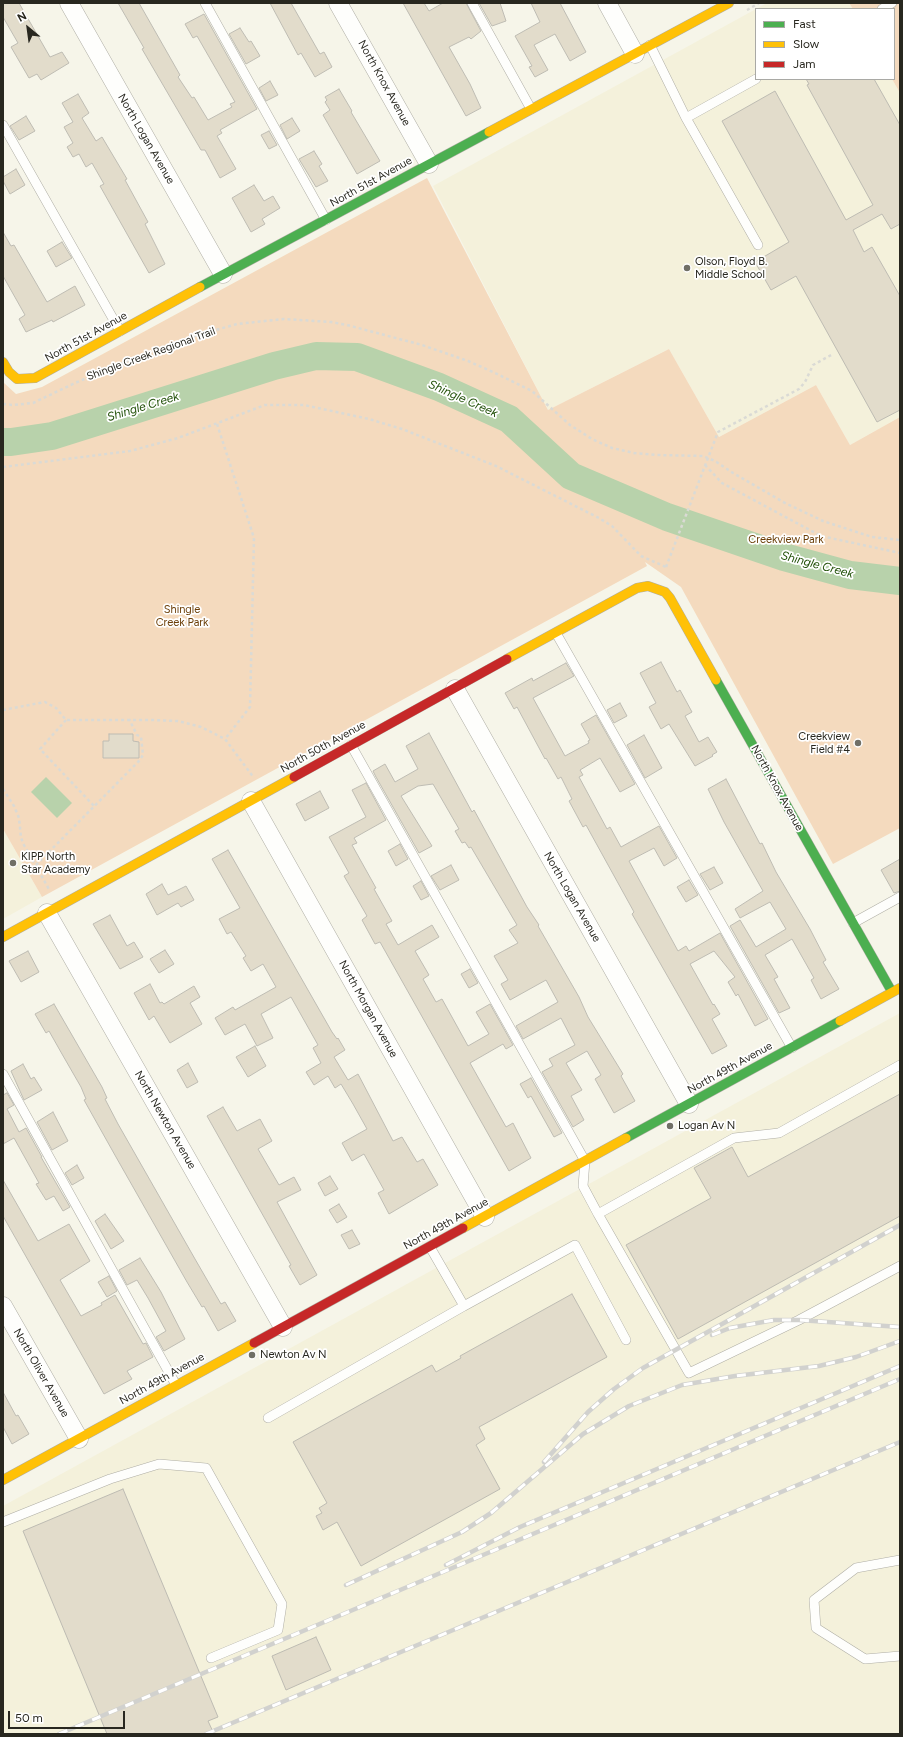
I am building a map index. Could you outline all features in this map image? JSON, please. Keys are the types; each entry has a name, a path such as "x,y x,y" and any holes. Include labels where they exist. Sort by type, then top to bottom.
{"street":[{"name":"North Logan Avenue","path":"69,3 223,274"},
{"name":"North Knox Avenue","path":"338,3 429,164"},
{"path":"607,3 643,50"},
{"name":"North 51st Avenue","path":"3,362 9,372 17,378 24,380 41,376 223,274 643,50 728,3"},
{"name":"North 50th Avenue","path":"3,937 637,588 648,586 657,588"},
{"name":"North Knox Avenue","path":"657,588 665,592 670,598 853,923 896,990"},
{"name":"North Logan Avenue","path":"455,689 689,1104"},
{"name":"North Morgan Avenue","path":"257,797 485,1217"},
{"name":"North Newton Avenue","path":"53,910 283,1327"},
{"name":"North 49th Avenue","path":"3,1480 485,1217 896,990"},
{"name":"North Oliver Avenue","path":"3,1306 79,1439"}],"lane":[{"path":"205,3 326,220"},
{"path":"472,3 531,109"},
{"path":"643,50 686,118 758,245"},
{"path":"686,118 755,80"},
{"path":"3,125 121,332"},
{"path":"556,633 792,1048"},
{"path":"352,745 585,1161 583,1186 688,1373 799,1320 900,1266"},
{"path":"853,923 900,897"},
{"path":"598,1214 734,1138 779,1133 900,1065"},
{"path":"3,1074 176,1385"},
{"path":"268,1418 464,1306 575,1245 626,1340"},
{"path":"430,1246 464,1306"},
{"path":"3,1522 110,1479 159,1464 206,1468 282,1604 278,1630 211,1658"},
{"path":"900,1560 856,1568 814,1600 816,1628 865,1659 900,1656"}],"path":[{"name":"Shingle Creek Regional Trail","path":"3,404 13,405 33,403 75,383 132,359 237,324 266,320 314,320 347,325 422,345 487,369 532,391 570,425 592,439 612,448 634,453 656,455 703,456 785,503 823,521 872,537 900,540"},
{"path":"664,571 718,432 799,389 805,382 813,365 833,354"},
{"path":"3,467 130,451 178,438 217,424 239,414 265,406 304,405 369,419 402,429 496,466 568,501 612,526 641,556 666,567"},
{"path":"217,424 254,538 250,707 225,739"},
{"path":"705,465 722,483 821,536 900,553"},
{"path":"3,710 44,702 56,708 66,720"},
{"path":"94,806 40,749 66,720 178,721 201,727 225,739 249,770 257,797"},
{"path":"36,865 139,762 143,755 141,737 137,735 129,720"},
{"path":"3,789 20,818 21,838 36,865 53,910"}],"shaded area":[{"path":"767,3 849,3 852,8 758,8"},
{"name":"Olson, Floyd B. Middle School","path":"755,10 755,80 893,80 900,93 900,417 850,445 816,385 719,437 669,349 548,410 433,186"},
{"path":"46,777 72,803 57,818 31,792"},
{"name":"KIPP North Star Academy","path":"3,829 42,897 3,919"},
{"path":"900,1013 900,1734 3,1734 3,1506"}],"green space":[{"path":"849,3 900,3 900,93 893,80 895,80 895,8 852,8"},
{"path":"427,178 548,410 669,349 719,437 816,385 850,445 900,417 900,828 833,864 681,587 645,562 647,566 42,897 3,829 3,382 16,394 42,387"}],"building":[{"path":"3,3 19,3 50,57 62,52 69,63 41,80 37,74 29,78 11,47 18,43 3,17"},
{"path":"118,3 139,3 180,75 178,77 192,98 194,97 208,120 232,107 230,104 235,102 197,36 193,38 185,24 204,14 257,109 220,130 222,133 217,136 236,169 220,178 205,150 201,150 142,49 144,48"},
{"path":"270,3 291,3 320,54 324,52 332,67 315,77 301,53 298,55"},
{"path":"403,3 424,3 429,11 443,3 466,3 481,31 471,39 469,37 449,47 470,84 481,108 466,116"},
{"path":"479,3 500,3 506,21 492,26"},
{"path":"531,3 560,3 586,52 570,61 555,34 534,45 548,70 535,77 529,67 532,66 515,36 540,22"},
{"path":"240,28 249,42 251,41 260,56 246,64 229,34"},
{"path":"807,80 875,80 900,125 900,224 891,229 882,214 853,230 864,252 872,247 900,296 900,410 877,422 796,276 771,290 755,262 789,242 722,121 775,91 846,220 873,205 807,85 809,84"},
{"path":"270,81 278,95 266,101 259,88"},
{"path":"339,89 380,161 357,174 323,115 330,110 325,102 327,100 325,97"},
{"path":"78,94 89,113 82,118 96,141 102,137 127,179 125,180 148,222 145,224 165,264 149,273 100,186 104,184 92,163 86,167 79,154 73,157 67,147 73,143 64,127 73,122 62,103"},
{"path":"26,116 35,131 19,140 10,126"},
{"path":"292,118 300,131 287,139 280,125"},
{"path":"269,131 277,145 269,149 261,135"},
{"path":"314,151 322,164 319,166 328,181 316,187 299,159"},
{"path":"16,169 25,185 10,194 3,181 3,177"},
{"path":"254,185 264,201 273,196 280,208 262,219 265,224 251,232 232,198"},
{"path":"3,232 11,246 14,245 47,302 75,286 85,305 53,322 52,320 26,332 19,319 25,315 3,276"},
{"path":"62,242 72,258 56,267 47,251"},
{"path":"661,662 677,692 680,690 692,712 685,716 699,742 708,737 717,752 712,755 713,756 695,766 669,724 661,729 649,707 656,703 640,673"},
{"path":"566,663 574,676 533,698 565,756 589,743 588,741 590,740 581,724 596,715 635,784 620,792 600,758 580,770 583,775 579,777 607,829 610,827 621,847 659,826 677,858 664,866 654,848 629,861 678,951 686,946 689,951 720,933 768,1019 755,1026 738,994 736,996 728,982 735,977 714,951 690,964 713,1005 714,1004 720,1014 712,1019 727,1046 712,1054 632,914 634,912 586,825 583,827 569,801 572,799 561,777 558,779 546,758 545,759 517,707 514,709 505,693 532,678 533,681"},
{"path":"620,703 627,716 614,723 607,710"},
{"path":"429,733 472,812 474,810 527,907 539,925 538,926 579,997 588,1017 623,1074 621,1076 635,1101 614,1113 595,1079 601,1075 587,1051 566,1063 582,1090 571,1096 584,1120 573,1127 542,1072 553,1066 549,1059 575,1045 561,1018 523,1039 516,1026 558,1002 546,980 510,1000 501,984 508,980 494,956 518,943 509,930 517,925 471,847 469,848 465,842 462,843 455,831 459,829 433,784 418,786 401,796 432,846 419,853 373,771 385,764 395,782 418,769 406,746"},
{"path":"109,734 133,734 133,741 139,742 139,758 103,758 103,741 109,741"},
{"path":"644,735 662,768 645,778 627,745"},
{"path":"726,779 760,844 762,843 776,872 810,929 826,960 823,962 839,989 821,999 811,980 814,978 792,939 765,955 778,977 774,979 790,1008 779,1013 730,926 740,920 756,947 786,929 770,902 740,918 735,909 763,891 724,822 708,789"},
{"path":"366,783 386,820 354,838 357,843 352,845 376,888 374,889 392,921 386,924 398,945 432,925 439,937 415,951 429,975 423,979 436,1002 442,999 468,1046 489,1034 476,1012 490,1004 513,1045 506,1049 503,1044 470,1063 506,1127 513,1123 531,1158 509,1171 380,942 375,944 362,920 367,916 344,876 349,873 329,837 366,817 352,790"},
{"path":"320,791 329,808 305,821 296,804"},
{"path":"400,844 408,859 396,866 388,851"},
{"path":"228,850 332,1032 337,1039 338,1038 345,1050 334,1057 348,1080 358,1074 393,1141 402,1137 417,1162 423,1159 438,1185 389,1214 378,1193 384,1190 364,1154 352,1161 342,1143 367,1129 353,1104 341,1084 335,1088 328,1076 314,1085 306,1072 321,1063 313,1048 318,1045 291,997 261,1014 273,1038 257,1046 245,1024 225,1035 215,1018 233,1007 235,1010 276,987 263,964 251,971 243,958 246,956 231,932 227,934 219,919 240,908 212,859"},
{"path":"900,859 900,891 894,893 881,870"},
{"path":"451,865 459,880 440,890 431,876"},
{"path":"714,867 723,883 710,890 700,874"},
{"path":"689,880 698,895 686,902 677,887"},
{"path":"421,881 429,896 421,900 413,886"},
{"path":"162,884 168,895 186,886 194,900 181,907 178,903 157,915 146,894"},
{"path":"110,915 127,946 134,942 143,957 120,969 93,924"},
{"path":"165,950 174,964 159,973 150,959"},
{"path":"28,951 39,972 21,982 9,961"},
{"path":"470,969 478,983 469,988 461,974"},
{"path":"150,984 160,1003 162,1002 164,1004 194,986 200,997 190,1003 202,1024 170,1043 154,1016 149,1020 134,993"},
{"path":"54,1004 102,1087 107,1098 105,1099 118,1124 195,1259 221,1304 225,1302 236,1321 218,1331 204,1306 202,1307 187,1282 116,1157 84,1100 86,1099 81,1087 49,1031 46,1033 35,1014"},
{"path":"255,1046 266,1066 248,1077 236,1057"},
{"path":"188,1063 198,1082 187,1088 177,1070"},
{"path":"23,1064 31,1079 34,1077 42,1090 24,1100 11,1071"},
{"path":"531,1078 562,1133 554,1137 531,1096 528,1098 520,1084"},
{"path":"7,1093 14,1105 7,1109 19,1132 26,1128 70,1207 63,1211 54,1196 46,1200 36,1184 39,1183 14,1138 3,1144 3,1095"},
{"path":"900,1094 900,1216 678,1339 626,1245 711,1198 694,1168 732,1147 748,1177"},
{"path":"223,1107 237,1131 260,1119 272,1141 258,1149 279,1185 294,1177 301,1190 277,1202 317,1275 300,1285 289,1266 291,1265 207,1116"},
{"path":"53,1112 68,1141 52,1150 37,1122"},
{"path":"77,1165 84,1178 72,1185 65,1173"},
{"path":"330,1176 338,1189 325,1196 318,1183"},
{"path":"3,1180 38,1241 69,1224 90,1261 60,1280 81,1316 102,1305 101,1303 115,1295 143,1344 146,1343 153,1357 127,1371 132,1379 104,1394 3,1216"},
{"path":"339,1204 347,1217 337,1223 329,1210"},
{"path":"105,1214 124,1241 111,1249 95,1221"},
{"path":"352,1230 360,1244 349,1249 341,1235"},
{"path":"140,1258 161,1292 185,1339 164,1351 156,1337 166,1331 148,1298 137,1280 127,1285 119,1270"},
{"path":"109,1276 117,1291 107,1297 98,1282"},
{"path":"572,1294 607,1357 479,1427 485,1439 476,1445 500,1489 361,1566 337,1522 323,1530 316,1516 322,1513 319,1508 327,1503 293,1442 432,1365 436,1372 461,1358 460,1356"},
{"path":"3,1392 16,1416 18,1415 29,1434 12,1444 3,1427"},
{"path":"123,1489 218,1717 208,1721 214,1734 107,1734 23,1531"},
{"path":"316,1637 331,1670 286,1690 272,1656"}],"waterway":[{"name":"Shingle Creek","path":"3,442 52,436 274,366 316,356 357,357 439,387 509,419 571,476 667,517 784,557 850,575 900,581"}],"railway":[{"path":"544,1462 588,1412 614,1389 643,1368 900,1225"},
{"path":"712,1335 730,1328 774,1320 799,1320 900,1327"},
{"path":"346,1585 462,1532 491,1513 583,1434 629,1406 682,1385 735,1376 819,1366 856,1357 900,1341"},
{"path":"446,1565 520,1527 900,1366"},
{"path":"59,1734 900,1379"},
{"path":"206,1734 900,1442"}],"traffic: fast":[{"path":"200,287 489,132"},
{"path":"716,680 892,992"},
{"path":"626,1138 840,1021"}],"traffic: slow":[{"path":"489,132 729,3"},
{"path":"3,362 9,372 17,379 35,378 200,287"},
{"path":"507,659 637,588 648,586 665,592 670,598 716,680"},
{"path":"3,937 294,777"},
{"path":"840,1021 900,988"},
{"path":"463,1228 626,1138"},
{"path":"3,1480 254,1343"}],"traffic: jam":[{"path":"294,777 507,659"},
{"path":"254,1343 463,1228"}],"place":[{"name":"Olson, Floyd B. Middle School","path":"687,268"},
{"name":"Creekview Field #4","path":"858,743"},
{"name":"KIPP North Star Academy","path":"13,863"},
{"name":"Logan Av N","path":"670,1126"},
{"name":"Newton Av N","path":"252,1355"}],"park label":[{"name":"Creekview Park","path":"786,540"},
{"name":"Shingle Creek Park","path":"182,616"}]}
